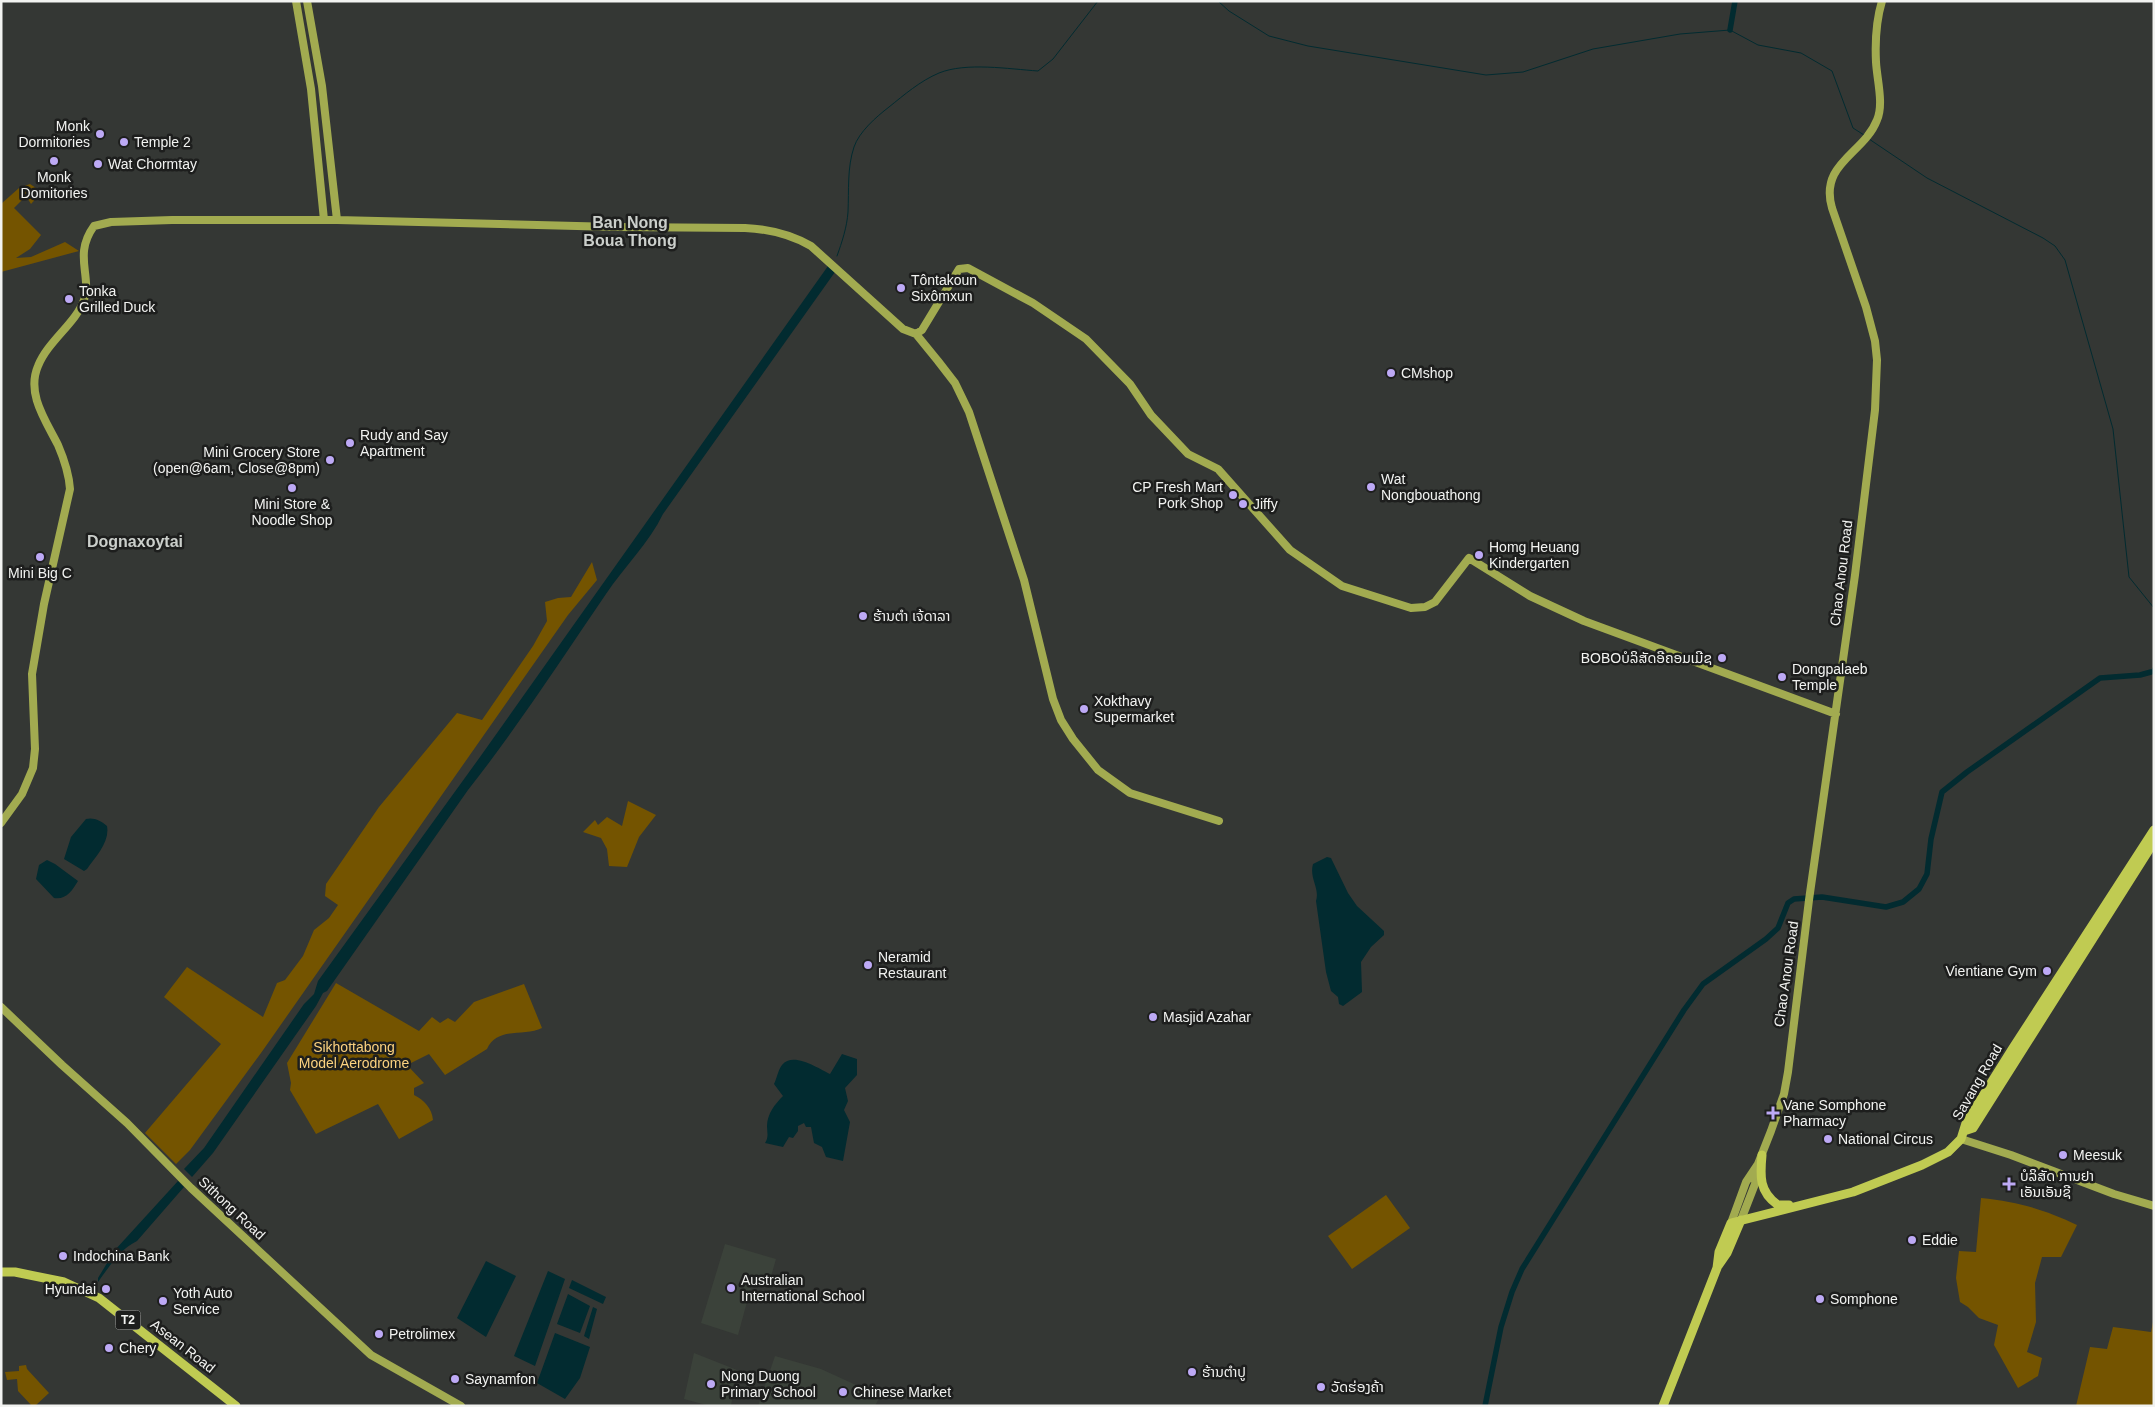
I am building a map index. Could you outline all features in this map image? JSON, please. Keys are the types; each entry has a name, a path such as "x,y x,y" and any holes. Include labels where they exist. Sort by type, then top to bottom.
{"main road":[{"name":"Savang Road","path":"2113,900 2154,830"},
{"name":"Savang Road","path":"1810,1203 1853,1192 1922,1165 1948,1152 1963,1135 1973,1128 2103,915 2154,842"},
{"path":"1762,1155 1760,1178 1763,1190 1768,1197 1778,1204 1810,1203"},
{"path":"1731,1223 1810,1203"},
{"name":"Chao Anou Road","path":"1663,1406 1717,1268 1727,1254 1741,1220"},
{"name":"Chao Anou Road","path":"1717,1268 1719,1252 1731,1223"},
{"name":"Asean Road","path":"1,1272 15,1272 64,1282 99,1298 236,1406"}],"street":[{"path":"296,1 312,89 324,220"},
{"path":"307,1 322,86 337,220"},
{"name":"Chao Anou Road","path":"1731,1223 1746,1182 1762,1155 1784,1094 1788,1072 1809,900 1812,891 1836,714 1874,420 1877,360 1873,331 1832,208 1829,190 1841,162 1869,132 1879,117 1875,44 1882,1"},
{"path":"1,823 22,794 33,768 35,749 32,674 44,604 70,489 69,477 63,458 38,405 35,388 36,370 50,344 76,314 84,300 84,254 88,234 94,226 111,222 324,220 765,229 796,237 811,246 903,329 916,334 955,383 969,412 1024,580 1053,700 1068,732 1092,764 1120,786 1142,798 1219,821"},
{"path":"916,334 922,330 959,269 968,268 1034,303 1086,339 1130,384 1151,414 1188,454 1218,469 1290,550 1342,586 1411,608 1425,608 1435,602 1469,558 1530,596 1584,620 1836,714"},
{"name":"Sithong Road","path":"1,1007 127,1123 172,1170 371,1355 461,1406"},
{"path":"1963,1135 2114,1194 2154,1206"},
{"name":"Chao Anou Road","path":"1741,1220 1755,1184 1758,1164"}],"shaded area":[{"name":"Australian International School","path":"725,1244 776,1259 770,1280 754,1276 738,1335 701,1323"},
{"name":"Nong Duong Primary School","path":"694,1353 737,1370 731,1406 710,1406 684,1399"},
{"path":"775,1356 821,1369 880,1396 875,1406 758,1406"}],"green space":[{"path":"30,184 42,192 31,204 26,196 14,208 41,235 30,249 16,258 31,257 65,242 79,251 1,272 1,204 19,188"},
{"path":"592,562 597,580 568,615 261,1053 190,1150 176,1164 145,1133 221,1044 164,997 187,967 263,1017 277,983 285,980 303,956 314,930 329,918 338,905 325,896 326,884 379,807 457,713 482,720 533,646 547,621 545,602 571,597"},
{"path":"628,801 656,815 639,837 627,867 609,866 607,849 601,838 583,832 595,820 598,825 607,817 622,826"},
{"name":"Sikhottabong Model Aerodrome","path":"336,983 419,1031 432,1017 440,1023 448,1018 455,1022 474,1002 524,984 542,1028 535,1031 497,1037 487,1049 445,1075 429,1054 407,1065 424,1083 414,1088 414,1095 427,1105 433,1120 399,1139 378,1104 316,1134 290,1090 291,1083 287,1063"},
{"path":"1386,1195 1410,1228 1352,1269 1328,1236"},
{"path":"1981,1198 2030,1207 2077,1225 2061,1257 2042,1257 2035,1283 2036,1322 2027,1352 2042,1358 2038,1376 2018,1388 1994,1345 1998,1325 1979,1318 1960,1302 1956,1278 1959,1251 1976,1252"},
{"path":"2154,1317 2154,1406 2076,1406 2090,1347 2107,1349 2113,1327 2151,1332"},
{"path":"26,1365 27,1369 49,1393 35,1406 32,1406 18,1391 17,1379 7,1380 5,1372 19,1371 19,1366"}],"water":[{"path":"828,266 835,272 663,514 644,545 613,584 521,718 327,991 323,993 316,1006 213,1153 192,1177 184,1169 204,1148 304,1004 314,994 318,981 480,757"},
{"path":"86,819 95,819 107,826 107,832 102,849 84,871 64,859 71,837"},
{"path":"1327,857 1331,858 1348,893 1357,906 1384,931 1384,935 1371,947 1361,962 1362,992 1343,1006 1339,1004 1338,997 1331,991 1326,972 1316,901 1317,892 1312,874 1313,864"},
{"path":"47,860 78,881 71,891 62,898 54,898 36,879 39,865"},
{"path":"842,1054 857,1059 857,1075 845,1088 848,1101 844,1110 850,1122 843,1161 826,1157 822,1147 814,1143 811,1127 806,1127 804,1123 798,1126 798,1131 793,1138 789,1137 783,1147 765,1143 768,1117 774,1106 783,1096 774,1084 782,1065 787,1061 799,1060 830,1074"},
{"path":"178,1181 184,1187 137,1241 115,1259 98,1282 98,1278 115,1250"},
{"path":"486,1261 516,1276 486,1337 457,1318"},
{"path":"548,1271 565,1279 535,1366 514,1356"},
{"path":"572,1280 606,1297 603,1304 569,1288"},
{"path":"568,1294 590,1306 580,1333 557,1324"},
{"path":"593,1307 597,1309 589,1339 584,1336"},
{"path":"555,1333 590,1347 580,1378 565,1399 537,1383"}],"waterway":[{"path":"837,256 847,218 849,171 854,147 864,130 874,120 919,84 939,73 975,67 1038,71 1053,59 1098,1"},
{"path":"1218,1 1229,11 1269,36 1308,46 1486,75 1523,72 1593,49 1680,34 1730,30 1758,45 1801,53 1832,71 1853,128 1864,135"},
{"path":"1730,30 1735,1"},
{"path":"1869,139 1927,178 2043,238 2055,246 2065,260 2113,429 2129,577 2154,608"},
{"path":"2154,666 2151,672 2154,674"},
{"path":"1485,1406 1501,1327 1512,1292 1522,1269 1684,1010 1703,984 1766,939 1778,928 1788,903 1794,899 1822,897 1886,907 1903,902 1919,889 1927,874 1931,839 1942,792 1967,772 2100,678 2140,675 2151,672"}],"place":[{"name":"Monk Dormitories","path":"100,134"},
{"name":"Temple 2","path":"124,142"},
{"name":"Monk Domitories","path":"54,161"},
{"name":"Wat Chormtay","path":"98,164"},
{"name":"Tôntakoun Sixômxun","path":"901,288"},
{"name":"Tonka Grilled Duck","path":"69,299"},
{"name":"CMshop","path":"1391,373"},
{"name":"Rudy and Say Apartment","path":"350,443"},
{"name":"Mini Grocery Store (open@6am, Close@8pm)","path":"330,460"},
{"name":"Wat Nongbouathong","path":"1371,487"},
{"name":"Mini Store & Noodle Shop","path":"292,488"},
{"name":"CP Fresh Mart Pork Shop","path":"1233,495"},
{"name":"Jiffy","path":"1243,504"},
{"name":"Homg Heuang Kindergarten","path":"1479,555"},
{"name":"Mini Big C","path":"40,557"},
{"name":"ຮ້ານຕຳ ເຈ້ດາລາ","path":"863,616"},
{"name":"BOBOບໍລິສັດອີຄອມເມີຊ","path":"1722,658"},
{"name":"Dongpalaeb Temple","path":"1782,677"},
{"name":"Xokthavy Supermarket","path":"1084,709"},
{"name":"Neramid Restaurant","path":"868,965"},
{"name":"Vientiane Gym","path":"2047,971"},
{"name":"Masjid Azahar","path":"1153,1017"},
{"name":"Vane Somphone Pharmacy","path":"1773,1113"},
{"name":"National Circus","path":"1828,1139"},
{"name":"Meesuk","path":"2063,1155"},
{"name":"ບໍລິສັດ ການຢາ ເອັນເອັນຊີ","path":"2009,1184"},
{"name":"Eddie","path":"1912,1240"},
{"name":"Indochina Bank","path":"63,1256"},
{"name":"Australian International School","path":"731,1288"},
{"name":"Hyundai","path":"106,1289"},
{"name":"Somphone","path":"1820,1299"},
{"name":"Yoth Auto Service","path":"163,1301"},
{"name":"Petrolimex","path":"379,1334"},
{"name":"Chery","path":"109,1348"},
{"name":"ຮ້ານຕຳປູ","path":"1192,1372"},
{"name":"Saynamfon","path":"455,1379"},
{"name":"Nong Duong Primary School","path":"711,1384"},
{"name":"ວັດຮ່ອງຄ້າ","path":"1321,1387"},
{"name":"Chinese Market","path":"843,1392"}],"district":[{"name":"Ban Nong Boua Thong","path":"630,231"},
{"name":"Dognaxoytai","path":"135,541"}]}
